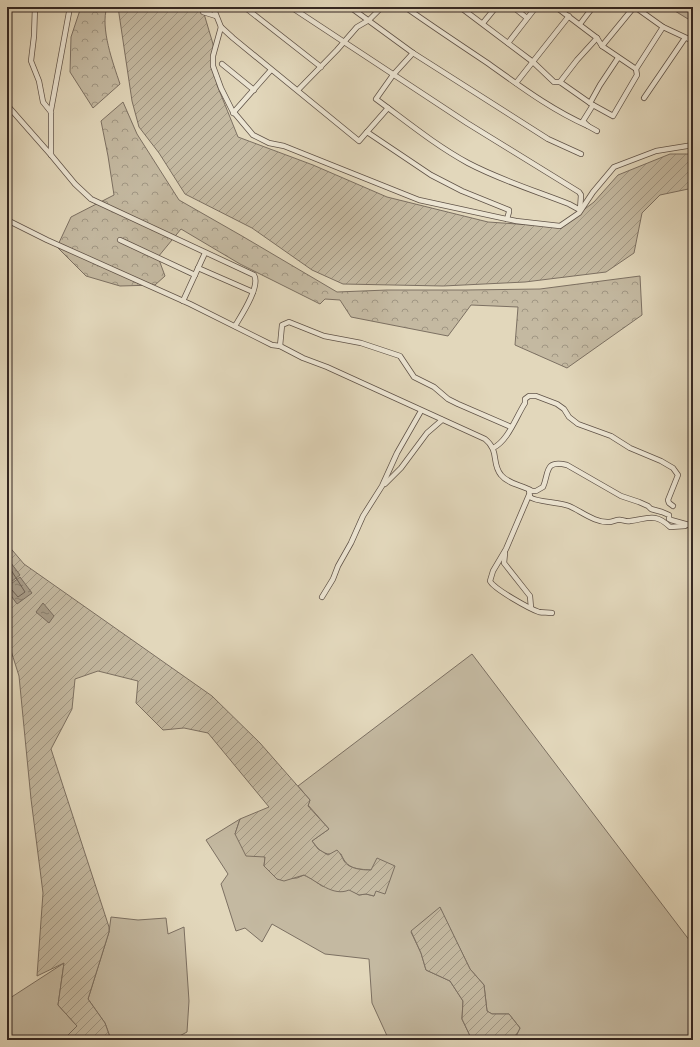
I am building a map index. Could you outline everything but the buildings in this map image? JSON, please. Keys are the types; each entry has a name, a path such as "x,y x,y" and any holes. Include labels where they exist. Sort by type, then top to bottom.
{"street":[{"path":"34,7 34,36 31,61 39,81 43,102 51,112"},
{"path":"51,154 51,112 70,7"},
{"path":"202,7 205,14 216,16"},
{"path":"213,7 221,27 232,38 359,141 388,108"},
{"path":"290,7 467,123 579,192 581,195 580,210"},
{"path":"350,7 413,53 548,139 581,154"},
{"path":"298,90 306,84 357,27 369,20 382,7"},
{"path":"405,7 542,102 568,118 597,131"},
{"path":"460,7 533,62 554,82 560,82 592,104 613,116 637,75 636,69 663,27"},
{"path":"483,23 496,7"},
{"path":"513,7 527,18"},
{"path":"508,43 536,7"},
{"path":"556,7 598,38 602,46 636,69"},
{"path":"580,24 593,7"},
{"path":"602,46 634,7 663,27 693,41"},
{"path":"247,9 320,67"},
{"path":"516,83 569,16"},
{"path":"221,27 213,56 213,66 233,113 251,133 269,143 284,146 419,200 507,219 560,226 578,213 614,167 656,151 693,144"},
{"path":"560,82 577,60 598,38"},
{"path":"644,98 685,38"},
{"path":"413,53 375,98 446,150 468,164 570,204 580,210"},
{"path":"588,126 583,121 600,85 618,58"},
{"path":"222,64 254,90"},
{"path":"233,113 271,70"},
{"path":"7,105 51,154 75,184 91,199 254,275 256,280 253,292 234,326"},
{"path":"367,132 431,175 462,191 509,210 510,212 507,219"},
{"path":"7,220 47,240 183,301 272,344 280,346 484,439 490,443 493,448 496,467 500,475 529,492 533,499 568,506 602,521 609,522 622,520 627,522 649,517 665,522 670,527 689,525"},
{"path":"120,240 195,275"},
{"path":"183,301 205,253"},
{"path":"198,268 253,292"},
{"path":"280,346 282,325 289,322 324,336 351,341 392,353 400,356 414,376 434,387 448,398 463,407 511,427"},
{"path":"493,448 502,442 508,435 525,403 525,399 529,396 536,396 557,404 564,409 569,417 578,424 611,436 630,448 661,461 675,469 678,475 668,500 673,506"},
{"path":"322,597 351,543 363,516 382,486 397,453 422,411"},
{"path":"382,486 401,468 426,433 442,420"},
{"path":"529,492 534,492 544,485 545,477 549,469 555,464 563,464 621,496 669,515 669,519 671,520 689,525 693,530"},
{"path":"529,492 506,549 490,578 491,584 497,589 539,612 552,613"},
{"path":"506,549 504,563 530,596 531,608"}],"green space":[{"path":"81,7 107,7 105,15 106,35 120,84 93,108 70,72 71,37"},
{"path":"118,7 202,7 213,44 217,85 238,137 313,165 387,197 488,222 561,227 594,202 618,175 670,154 693,154 693,188 660,195 642,213 634,253 606,272 525,282 443,286 343,284 312,270 252,228 185,194 159,153 139,127 132,101"},
{"path":"693,7 693,22 670,8"},
{"path":"123,102 137,134 179,200 337,292 387,290 540,289 640,276 642,315 567,368 515,345 518,307 471,305 448,336 351,317 340,300 325,299 320,304 240,264 181,229 158,257 165,276 155,285 120,286 86,276 57,247 71,217 114,195 101,121"},
{"path":"7,544 24,564 212,696 260,743 310,800 308,806 329,829 312,841 318,849 328,855 337,850 346,864 364,870 371,870 377,858 395,866 385,894 376,891 374,896 366,894 359,895 349,890 343,892 331,890 304,875 284,881 277,879 264,866 265,857 246,856 235,834 240,819 269,807 208,733 184,728 163,730 136,703 138,681 98,671 75,679 72,709 51,749 109,927 109,932 88,999 105,1023 111,1040 63,1040 77,1026 58,1005 64,963 37,976 43,893 31,799 19,676 7,638"},
{"path":"472,654 693,945 693,1040 514,1040 520,1028 509,1014 492,1014 487,1011 484,985 470,969 440,908 411,932 421,953 426,970 450,981 463,1001 462,1019 472,1040 386,1040 388,1038 372,1003 369,959 325,954 272,924 262,942 245,928 236,931 221,884 228,874 206,840 240,819 235,834 265,857 264,866 277,879 297,878 304,875 322,886 349,889 359,895 366,894 374,896 371,870 361,869 349,865 343,859 341,854 324,853 318,849 312,841 329,829 308,805 310,800 298,786"},
{"path":"440,907 470,969 484,985 487,1011 492,1014 509,1014 520,1028 514,1040 472,1040 462,1019 463,1001 450,981 426,970 421,953 411,931"},
{"path":"111,917 138,920 166,918 168,934 184,927 189,1001 187,1032 172,1040 111,1040 105,1023 88,999 109,932"},
{"path":"64,963 58,1005 77,1026 63,1040 7,1040 7,1000"}],"water":[{"path":"11,563 20,575 7,585 7,567"},
{"path":"20,577 32,593 17,604 7,590 7,587"},
{"path":"43,603 54,616 49,623 36,612"}]}
